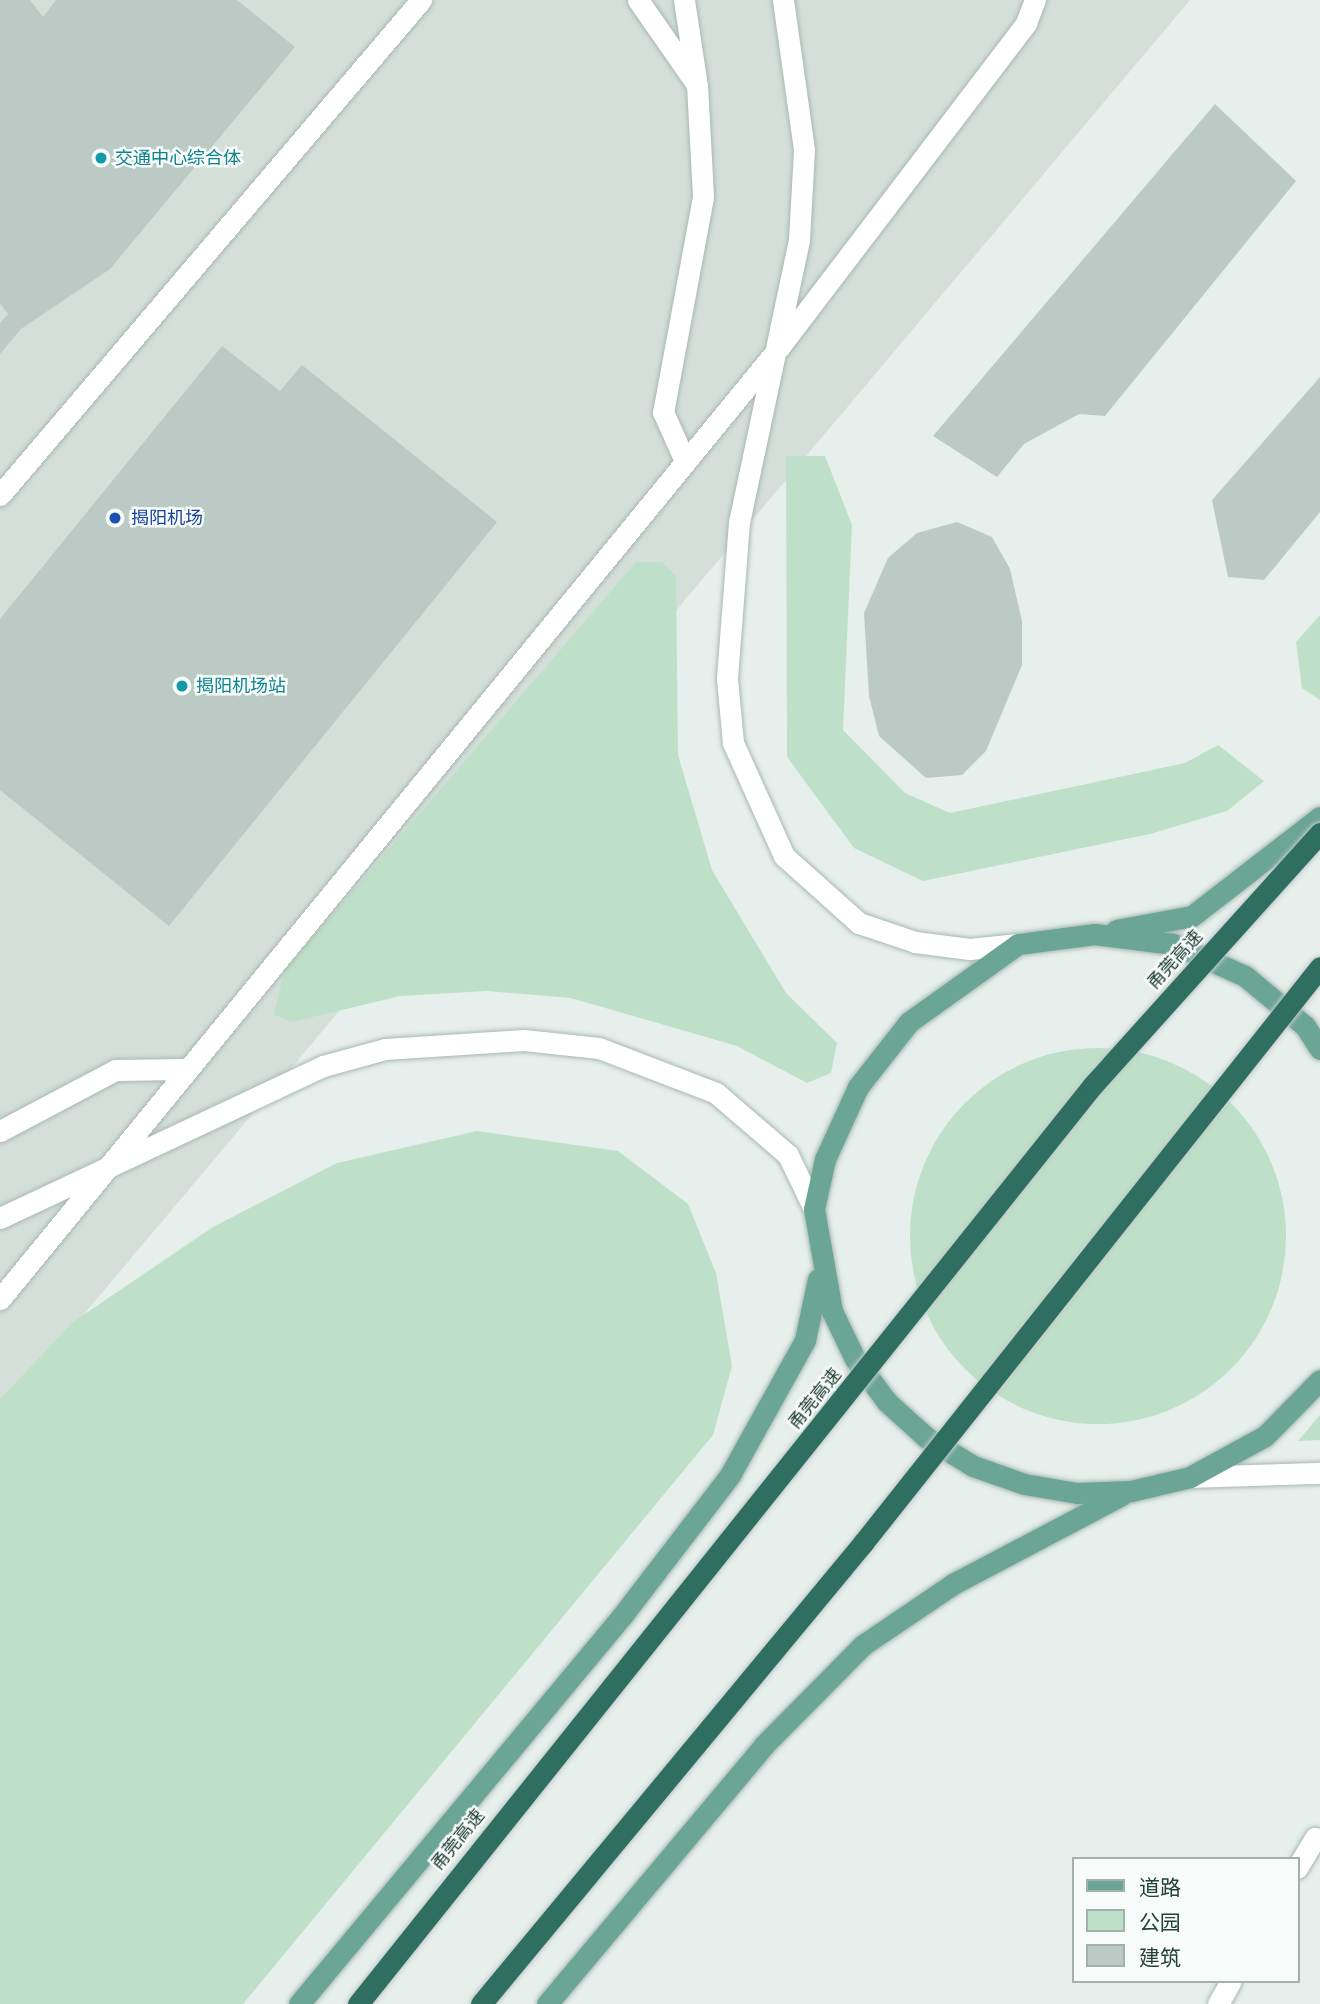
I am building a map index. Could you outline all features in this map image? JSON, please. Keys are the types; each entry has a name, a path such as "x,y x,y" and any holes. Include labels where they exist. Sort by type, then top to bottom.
{"highway":[{"name":"甬莞高速","path":"358,2004 1093,1085 1320,833"},
{"path":"481,2004 863,1543 1320,967"}],"main road":[{"path":"299,2004 622,1616 730,1475 805,1340 818,1295 814,1209 825,1159 858,1087 909,1022 1018,944 1096,934 1192,916 1320,817"},
{"path":"1096,934 1173,944 1245,976 1305,1026 1320,1049"},
{"path":"818,1259 855,1359 887,1402 927,1438 973,1466 1024,1484 1077,1493 1131,1491 1190,1477 1265,1436 1320,1380"},
{"path":"547,2004 764,1745 863,1645 953,1584 1131,1491"}],"street":[{"path":"0,495 421,0"},
{"path":"638,0 697,85"},
{"path":"684,0 697,85 703,197 663,412 685,461"},
{"path":"783,0 804,150 799,240 781,345 742,509 730,598 733,743 753,796 784,856 859,923 915,942 970,949 1018,944"},
{"path":"0,1300 92,1180 781,345 1026,23 1035,0"},
{"path":"0,1218 92,1180 323,1066 385,1049 524,1040 599,1048 716,1093 788,1155 814,1209"},
{"path":"0,1131 115,1070 183,1069"},
{"path":"1190,1477 1320,1472"},
{"path":"1299,1865 1318,1836"},
{"path":"1218,2004 1230,1983"}],"shaded area":[{"path":"0,0 1190,0 0,1414"}],"green space":[{"path":"786,456 825,456 852,525 843,730 905,793 950,813 1185,763 1218,745 1264,781 1227,811 1150,834 923,881 854,848 787,757"},
{"path":"636,562 662,562 676,576 678,755 712,870 786,993 837,1043 831,1073 807,1083 737,1046 571,998 487,991 400,996 292,1022 274,1015 284,971"},
{"path":"1320,615 1320,700 1302,688 1296,642"},
{"path":"1080,1048 1116,1048 1153,1056 1187,1070 1218,1090 1244,1116 1264,1147 1278,1181 1286,1218 1283,1273 1272,1308 1255,1341 1218,1382 1187,1402 1153,1416 1116,1424 1080,1424 1043,1416 1009,1402 978,1382 952,1356 932,1325 918,1291 910,1254 910,1218 918,1181 932,1147 952,1116 978,1090 1009,1070 1043,1056"},
{"path":"477,1131 618,1151 688,1204 716,1273 732,1366 713,1435 243,2004 0,2004 0,1399 73,1322 213,1227 337,1163"},
{"path":"1320,1415 1320,1440 1298,1441"}],"building":[{"name":"交通中心综合体","path":"0,0 30,0 43,17 56,0 237,0 295,47 110,269 21,329 0,354 0,323 8,314 0,303"},
{"path":"1215,104 1296,181 1105,416 1079,414 1024,444 997,477 933,436"},
{"name":"揭阳机场站","path":"222,346 280,391 302,365 497,522 169,926 0,790 0,619"},
{"path":"1320,377 1320,512 1264,580 1228,577 1212,500"},
{"path":"957,522 992,537 1010,569 1022,621 1022,665 986,751 962,775 926,778 879,736 869,696 864,613 888,558 917,533"}],"place":[{"name":"交通中心综合体","path":"101,158"},
{"name":"揭阳机场","path":"115,518"},
{"name":"揭阳机场站","path":"182,686"}]}
